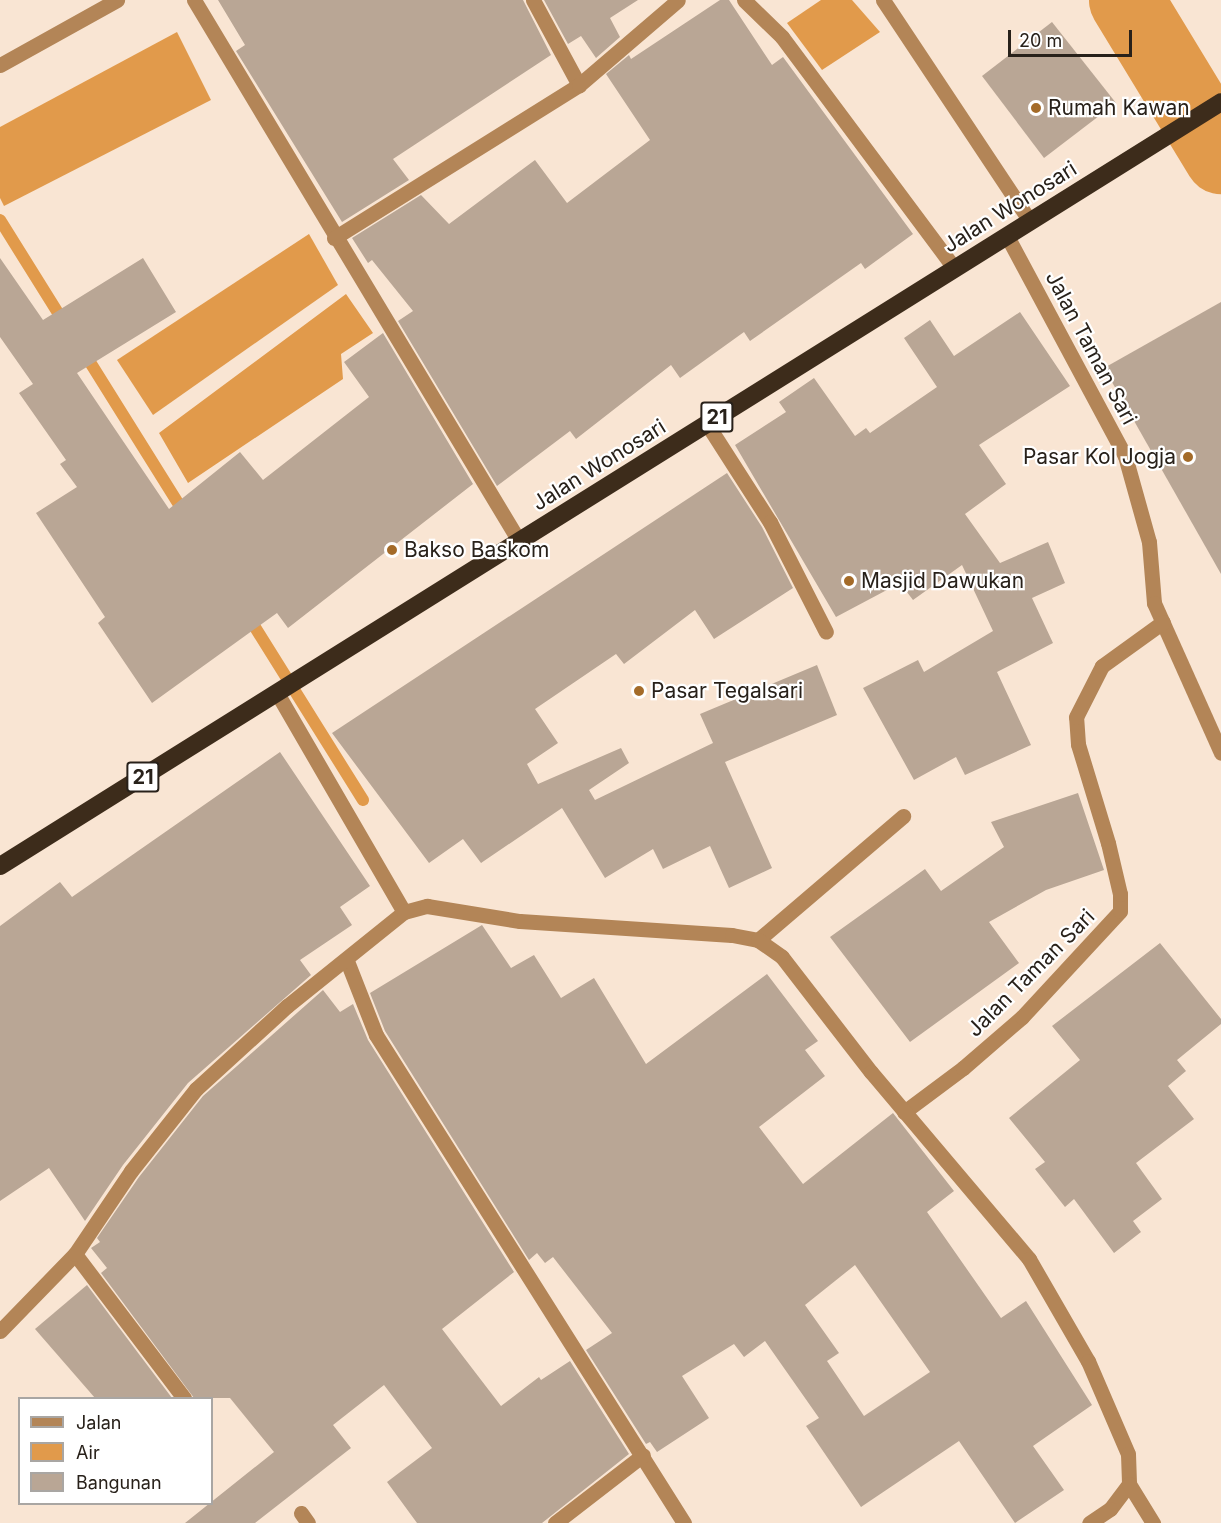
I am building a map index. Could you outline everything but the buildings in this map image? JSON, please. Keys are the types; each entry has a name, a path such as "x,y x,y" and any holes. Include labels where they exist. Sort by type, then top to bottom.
{"highway":[{"name":"Jalan Wonosari","path":"0,866 1221,102"}],"street":[{"path":"0,65 117,0"},
{"path":"194,0 334,238 519,541"},
{"path":"533,0 579,85"},
{"path":"334,238 579,85 678,0"},
{"path":"744,0 782,37 954,268"},
{"path":"883,0 1030,221"},
{"name":"Jalan Taman Sari","path":"1007,236 1125,456 1149,542 1154,603 1221,753"},
{"path":"707,424 770,522 826,632"},
{"name":"Jalan Taman Sari","path":"904,1112 963,1068 1022,1017 1120,911 1120,894 1078,744 1076,717 1102,666 1163,622"},
{"path":"281,690 404,912"},
{"path":"758,940 903,816"},
{"path":"0,1331 75,1254 131,1171 196,1089 286,1006 347,961 404,912 427,906 520,921 732,935 758,940 782,957 904,1112 1029,1259 1093,1371 1128,1454 1128,1484 1153,1523"},
{"path":"347,961 376,1035 684,1523"},
{"path":"75,1254 183,1397"},
{"path":"555,1523 643,1455"},
{"path":"1089,1523 1110,1509 1128,1484"}],"water":[{"path":"821,0 852,0 880,32 822,70 787,23"},
{"path":"177,32 211,100 4,206 0,198 0,127"},
{"path":"309,234 338,285 153,415 117,360"},
{"path":"346,294 373,333 341,354 343,379 188,483 159,433"}],"waterway":[{"path":"1126,0 1221,156"},
{"path":"0,220 65,324"},
{"path":"83,351 185,514"},
{"path":"248,616 363,800"}],"place":[{"name":"Rumah Kawan","path":"1036,108"},
{"name":"Pasar Kol Jogja","path":"1188,457"},
{"name":"Bakso Baskom","path":"392,550"},
{"name":"Masjid Dawukan","path":"849,581"},
{"name":"Pasar Tegalsari","path":"639,691"}]}
